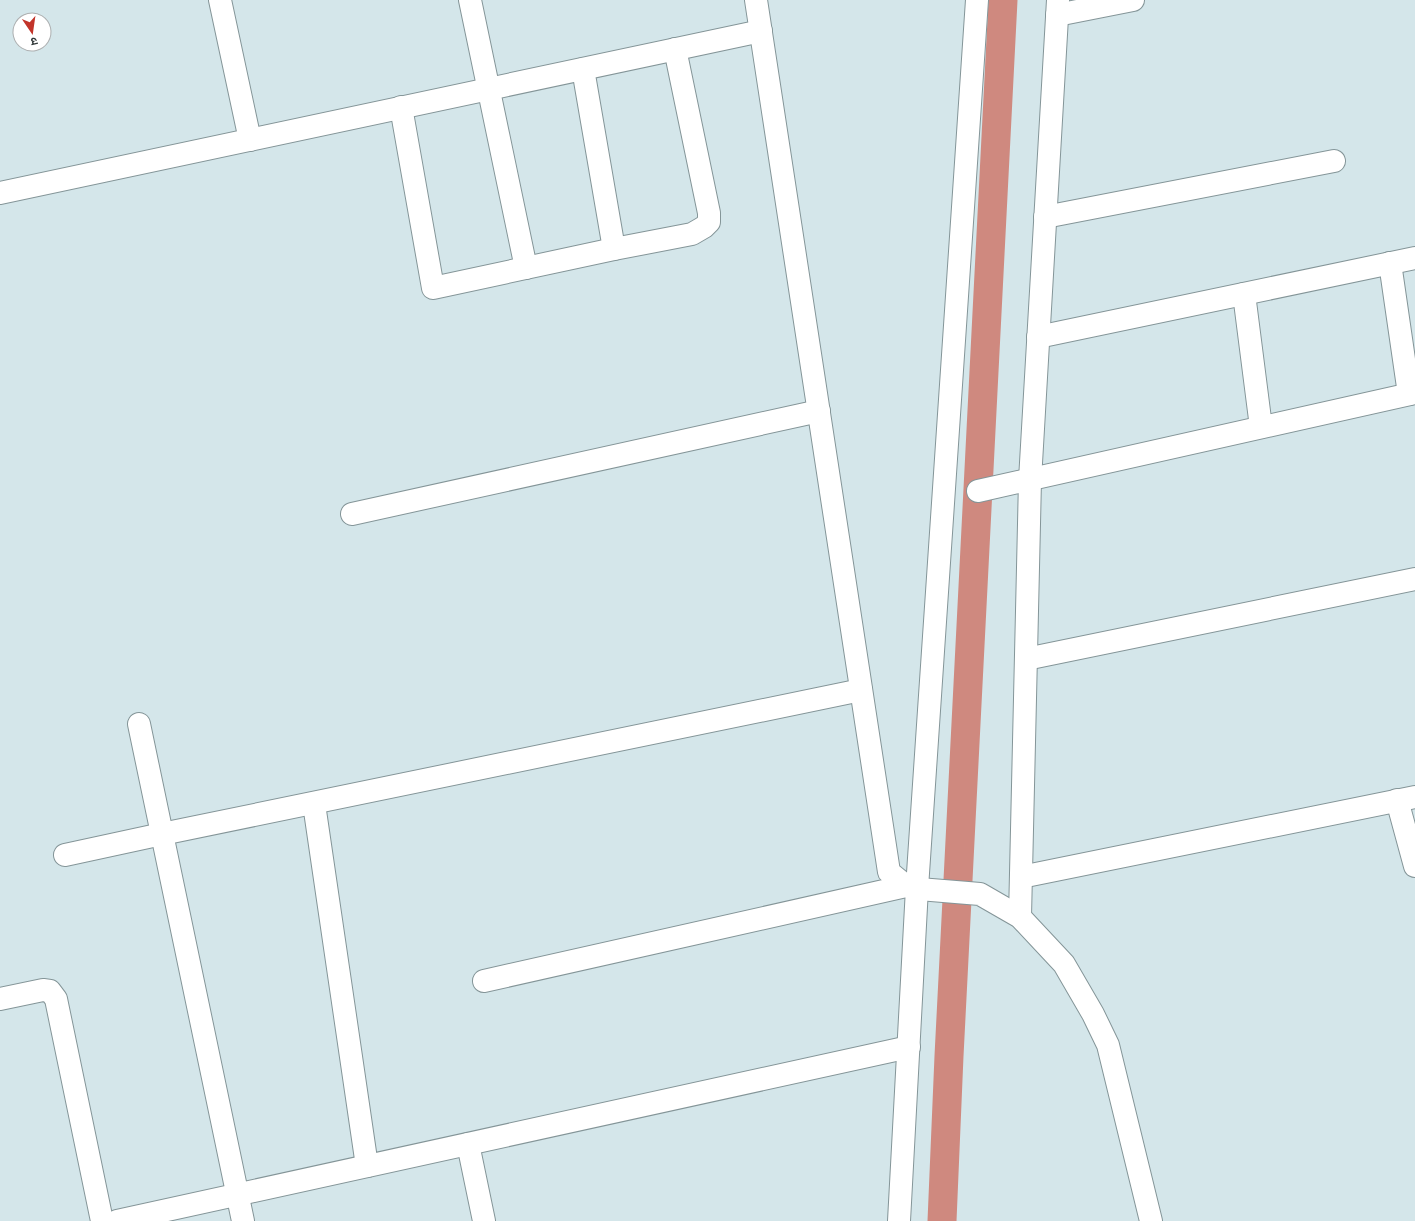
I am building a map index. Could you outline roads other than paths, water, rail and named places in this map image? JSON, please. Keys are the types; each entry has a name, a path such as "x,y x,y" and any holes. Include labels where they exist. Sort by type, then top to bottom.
{"street":[{"path":"220,0 250,140"},
{"path":"470,0 490,89 526,268"},
{"path":"756,0 889,872 914,888"},
{"path":"899,1221 909,1047 914,888 977,0"},
{"path":"1020,917 1030,480 1058,8 1133,0"},
{"path":"0,193 761,31"},
{"path":"401,107 433,288 614,249 692,234 704,227 709,222 709,213 675,49"},
{"path":"583,69 614,249"},
{"path":"1045,217 1334,161"},
{"path":"1038,337 1415,258"},
{"path":"978,491 1412,394 1390,263"},
{"path":"1244,294 1261,427"},
{"path":"352,514 819,411"},
{"path":"1026,659 1415,579"},
{"path":"65,855 861,690"},
{"path":"139,724 243,1221"},
{"path":"1021,877 1406,799 1415,866"},
{"path":"314,804 367,1166"},
{"path":"484,981 914,888 980,894 1020,917 1064,964 1092,1014 1108,1045 1151,1221"},
{"path":"0,998 43,990 50,991 56,999 102,1221"},
{"path":"117,1221 909,1047"},
{"path":"468,1144 484,1221"}],"waterway":[{"path":"942,1221 949,1056 1003,0"}]}
